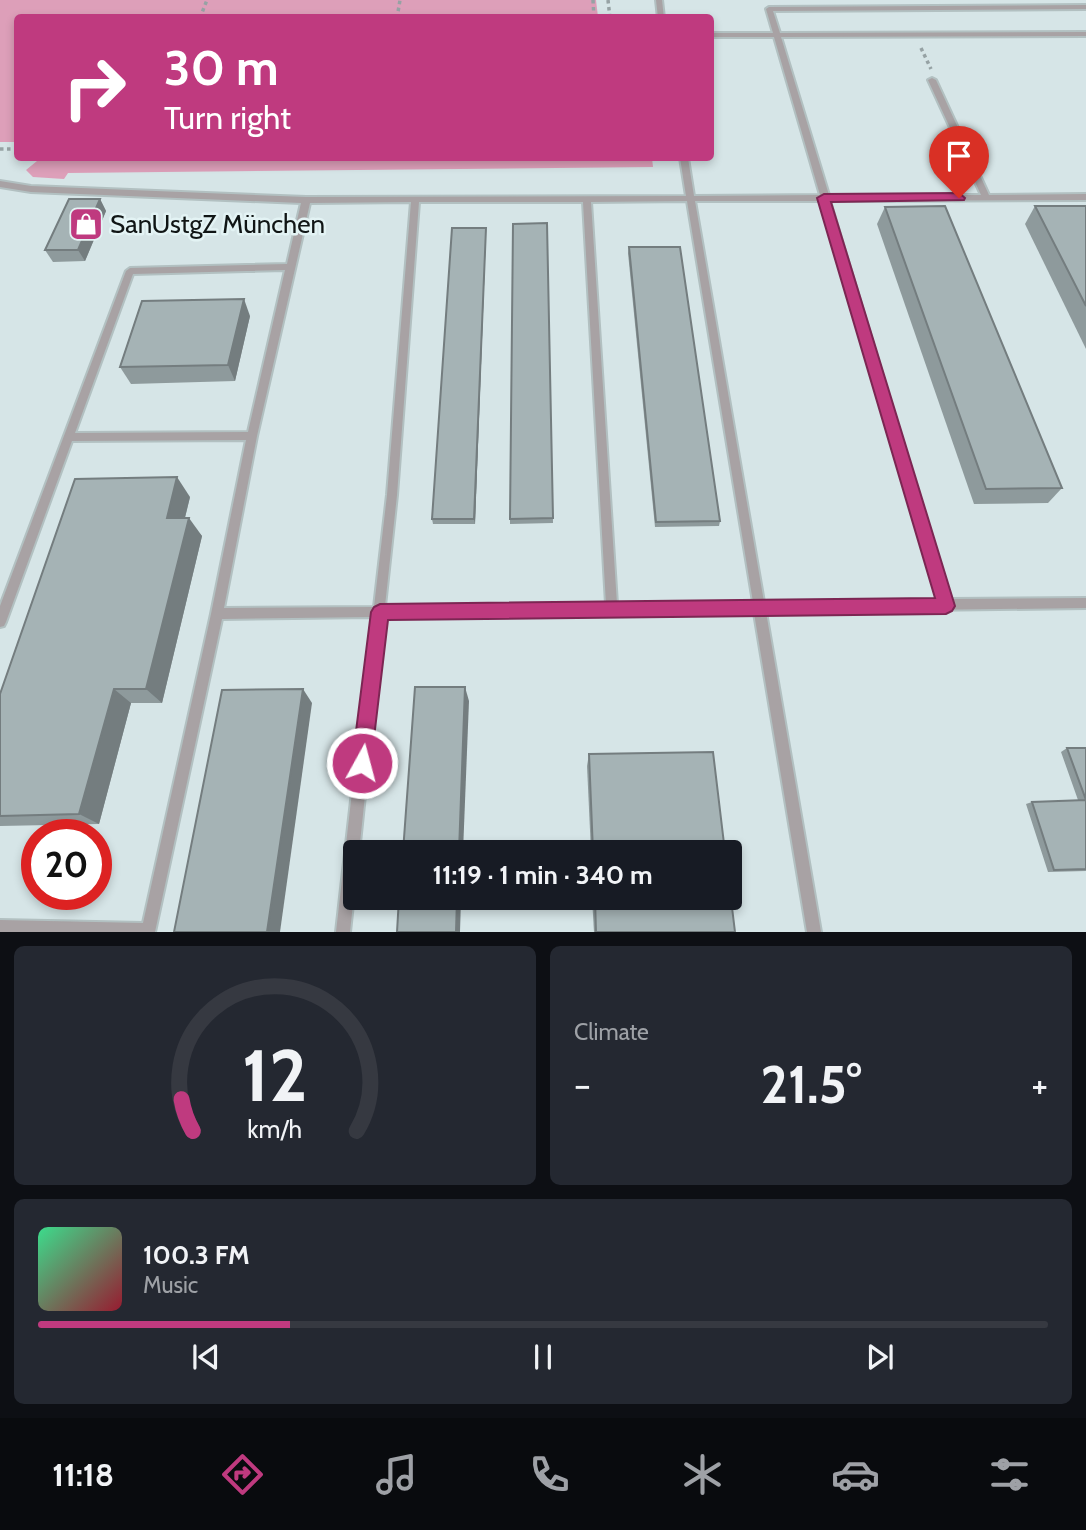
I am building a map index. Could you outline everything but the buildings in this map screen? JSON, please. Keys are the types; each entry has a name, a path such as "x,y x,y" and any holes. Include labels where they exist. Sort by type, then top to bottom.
{"lane":[{"path":"946,606 769,9 1086,7"},
{"path":"714,35 1086,34"},
{"path":"932,80 986,197"},
{"path":"685,161 814,932"},
{"path":"3,186 306,201 1086,197"},
{"path":"587,199 612,610"},
{"path":"343,932 393,495 415,200"},
{"path":"0,927 148,931 217,614 252,436 306,201"},
{"path":"0,622 131,271 292,267"},
{"path":"68,437 252,436"},
{"path":"217,614 1086,603"}],"shaded area":[{"path":"0,0 596,0 598,14 14,14 14,142 0,142"},
{"path":"37,161 652,161 653,167 68,173 64,179 33,177 26,170"}],"place":[{"name":"SanUstgZ München","path":"86,224"}],"route":[{"path":"362,763 380,612 946,606 824,198 959,198"}]}
